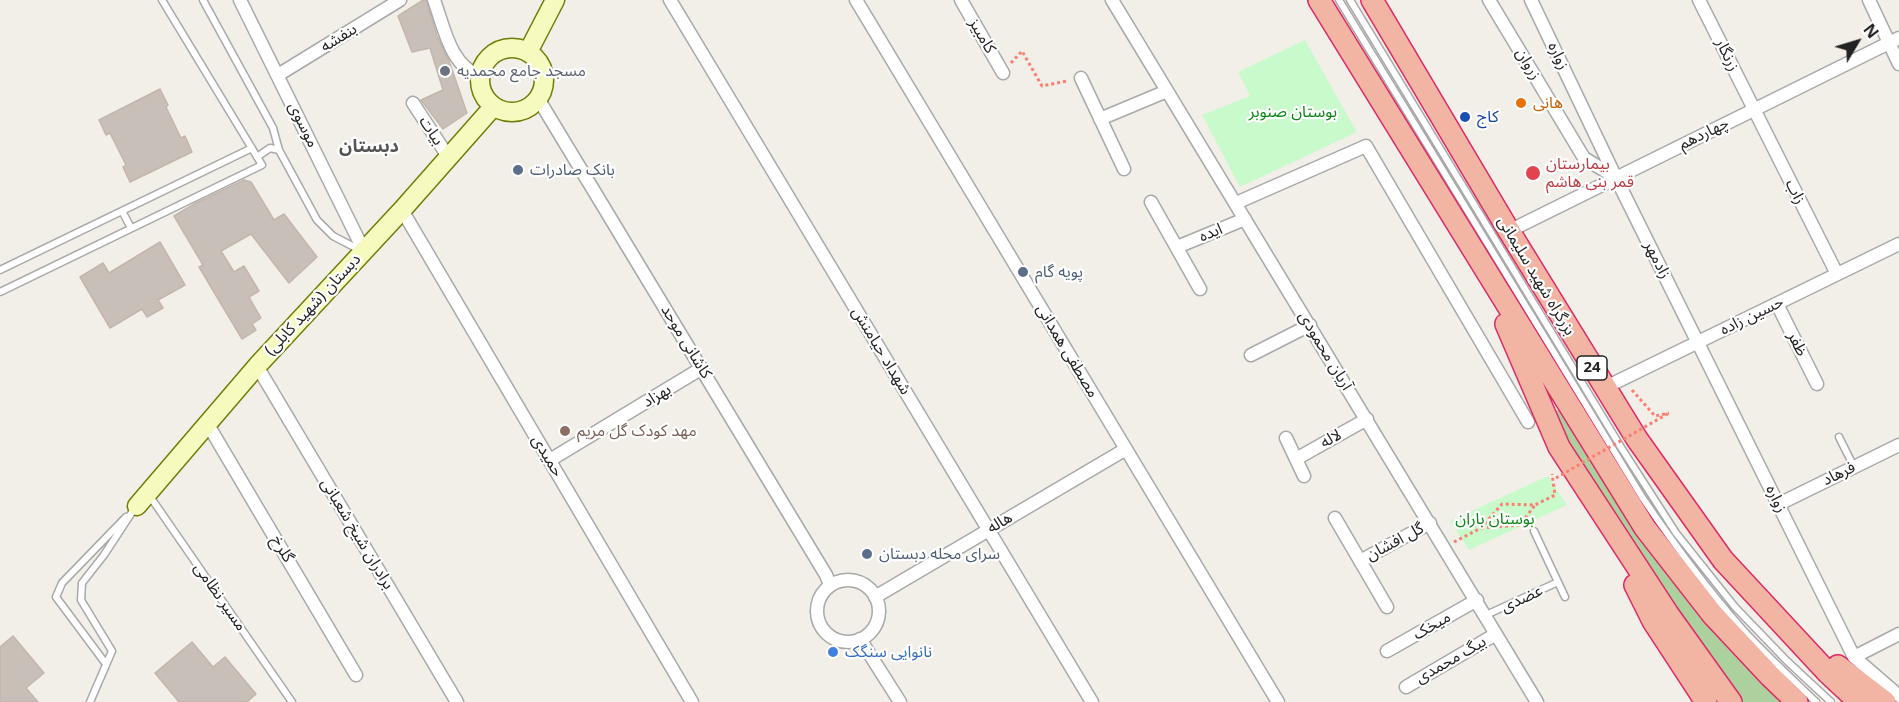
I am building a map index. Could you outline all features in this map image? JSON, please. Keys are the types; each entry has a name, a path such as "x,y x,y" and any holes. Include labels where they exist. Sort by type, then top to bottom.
{"highway":[{"name":"24","path":"1319,0 1645,528 1712,614 1797,702"},
{"name":"بزرگراه شهید سلیمانی","path":"1372,0 1509,231 1614,384 1637,439 1723,560 1779,622 1859,702"},
{"path":"1474,252 1559,447 1668,615 1731,702"},
{"path":"1585,485 1653,621 1706,702"},
{"path":"1779,622 1885,702"}],"main road":[{"path":"528,52 554,1"},
{"path":"512,48 528,52 537,60 544,75 545,86 539,100 516,112 505,112 493,107 482,91 480,76 486,62 500,50 512,48"},
{"name":"دبستان (شهید کابلی)","path":"142,499 257,366 364,252 493,107"}],"street":[{"path":"242,3 256,0"},
{"name":"بنفشه","path":"278,75 400,0"},
{"path":"434,0 457,60 470,73 480,76"},
{"name":"شهداد حیامنش","path":"670,0 1092,702"},
{"name":"مصطفی همدانی","path":"856,0 1278,702"},
{"name":"کامبیز","path":"961,0 1003,73"},
{"name":"آریان محمودی","path":"1112,0 1537,702"},
{"name":"زروان","path":"1490,0 1584,158 1616,178"},
{"name":"زواره","path":"1531,0 1616,178"},
{"name":"زرنگار","path":"1699,0 1754,110"},
{"path":"1869,0 1894,41 1899,64"},
{"name":"موسوی","path":"242,3 364,252"},
{"name":"چهاردهم","path":"1509,231 1894,41"},
{"path":"1081,78 1124,169"},
{"path":"1100,119 1167,91"},
{"name":"کاشانی موحد","path":"539,100 702,368 830,585"},
{"name":"بیات","path":"413,103 448,158"},
{"name":"زاب","path":"1754,110 1837,274"},
{"path":"1236,204 1366,146 1528,422"},
{"name":"زادمهر","path":"1616,178 1698,343"},
{"name":"ایده","path":"1151,202 1200,289"},
{"name":"حمیدی","path":"402,210 692,702"},
{"name":"ایده","path":"1177,246 1245,219"},
{"name":"حسین زاده","path":"1614,384 1899,244"},
{"name":"ظفر","path":"1777,304 1817,384"},
{"path":"1251,355 1310,325"},
{"name":"زواره","path":"1698,343 1854,657"},
{"name":"برادران شیخ شعبانی","path":"257,366 457,702"},
{"name":"بهزاد","path":"550,460 702,368"},
{"name":"لاله","path":"1296,459 1367,419"},
{"name":"گلرخ","path":"207,423 356,675"},
{"path":"1286,438 1304,476"},
{"name":"فرهاد","path":"1779,504 1899,445"},
{"name":"هاله","path":"875,597 1126,449"},
{"name":"گل افشان","path":"1335,518 1387,607"},
{"name":"گل افشان","path":"1360,561 1430,523"},
{"path":"850,580 869,588 875,597 878,616 875,626 869,634 860,639 850,642 840,641 824,631 819,622 818,602 822,593 830,585 850,580"},
{"name":"میخک","path":"1387,651 1477,600"},
{"name":"بیگ محمدی","path":"1406,687 1497,634"},
{"path":"1899,634 1854,657 1899,696"},
{"path":"860,639 900,702"}],"lane":[{"path":"0,292 262,165 162,0"},
{"path":"203,0 273,129 279,150 317,220 333,236 364,252"},
{"path":"1339,0 1648,506 1699,577 1742,629 1816,702"},
{"path":"1350,0 1622,449 1671,525 1735,607 1787,661 1831,702"},
{"path":"0,270 252,148"},
{"path":"257,157 270,148 279,150"},
{"path":"122,211 131,228"},
{"path":"1839,437 1854,467"},
{"path":"90,702 112,651 81,600 82,583 142,499"},
{"path":"106,664 56,597 62,583 142,499"},
{"name":"مسیر نظامی","path":"142,499 292,702"},
{"path":"1534,531 1565,597"},
{"name":"عضدی","path":"1486,615 1558,582"}],"path":[{"path":"1003,73 1022,51 1042,86 1081,78"},
{"path":"1445,547 1481,528 1502,504 1536,504 1555,495 1552,474 1556,478 1669,413 1655,416 1614,384"},
{"path":"1481,528 1520,525 1536,504"}],"green space":[{"name":"بوستان صنوبر","path":"1305,40 1357,132 1240,187 1202,115 1250,96 1238,72"},
{"path":"1560,409 1786,702 1743,702 1596,488 1553,412"},
{"name":"بوستان باران","path":"1548,476 1567,505 1469,550 1450,521"}],"building":[{"name":"مسجد جامع محمدیه","path":"426,0 437,36 449,61 467,113 443,129 421,100 443,90 430,48 412,52 398,16"},
{"path":"160,89 181,138 185,136 192,152 130,182 123,167 126,165 110,133 106,135 99,120"},
{"path":"244,180 251,182 274,220 284,214 317,257 289,283 251,234 221,251 234,272 244,266 259,291 249,297 261,318 252,324 256,330 242,339 199,267 203,265 174,216"},
{"path":"160,242 185,285 158,300 163,308 147,317 142,309 110,328 80,277 103,263 109,273"},
{"path":"13,636 44,673 26,688 38,702 0,702 0,647"},
{"path":"192,642 213,667 225,657 256,694 247,702 179,702 155,673"}],"place":[{"name":"مسجد جامع محمدیه","path":"445,71"},
{"name":"هانی","path":"1521,103"},
{"name":"کاج","path":"1465,117"},
{"name":"بانک صادرات","path":"518,170"},
{"name":"بیمارستان قمر بنی هاشم","path":"1533,173"},
{"name":"پویه گام","path":"1023,272"},
{"name":"مهد کودک گل مریم","path":"565,431"},
{"name":"سرای محله دبستان","path":"867,554"},
{"name":"نانوایی سنگک","path":"833,652"}],"district":[{"name":"دبستان","path":"369,147"}]}
